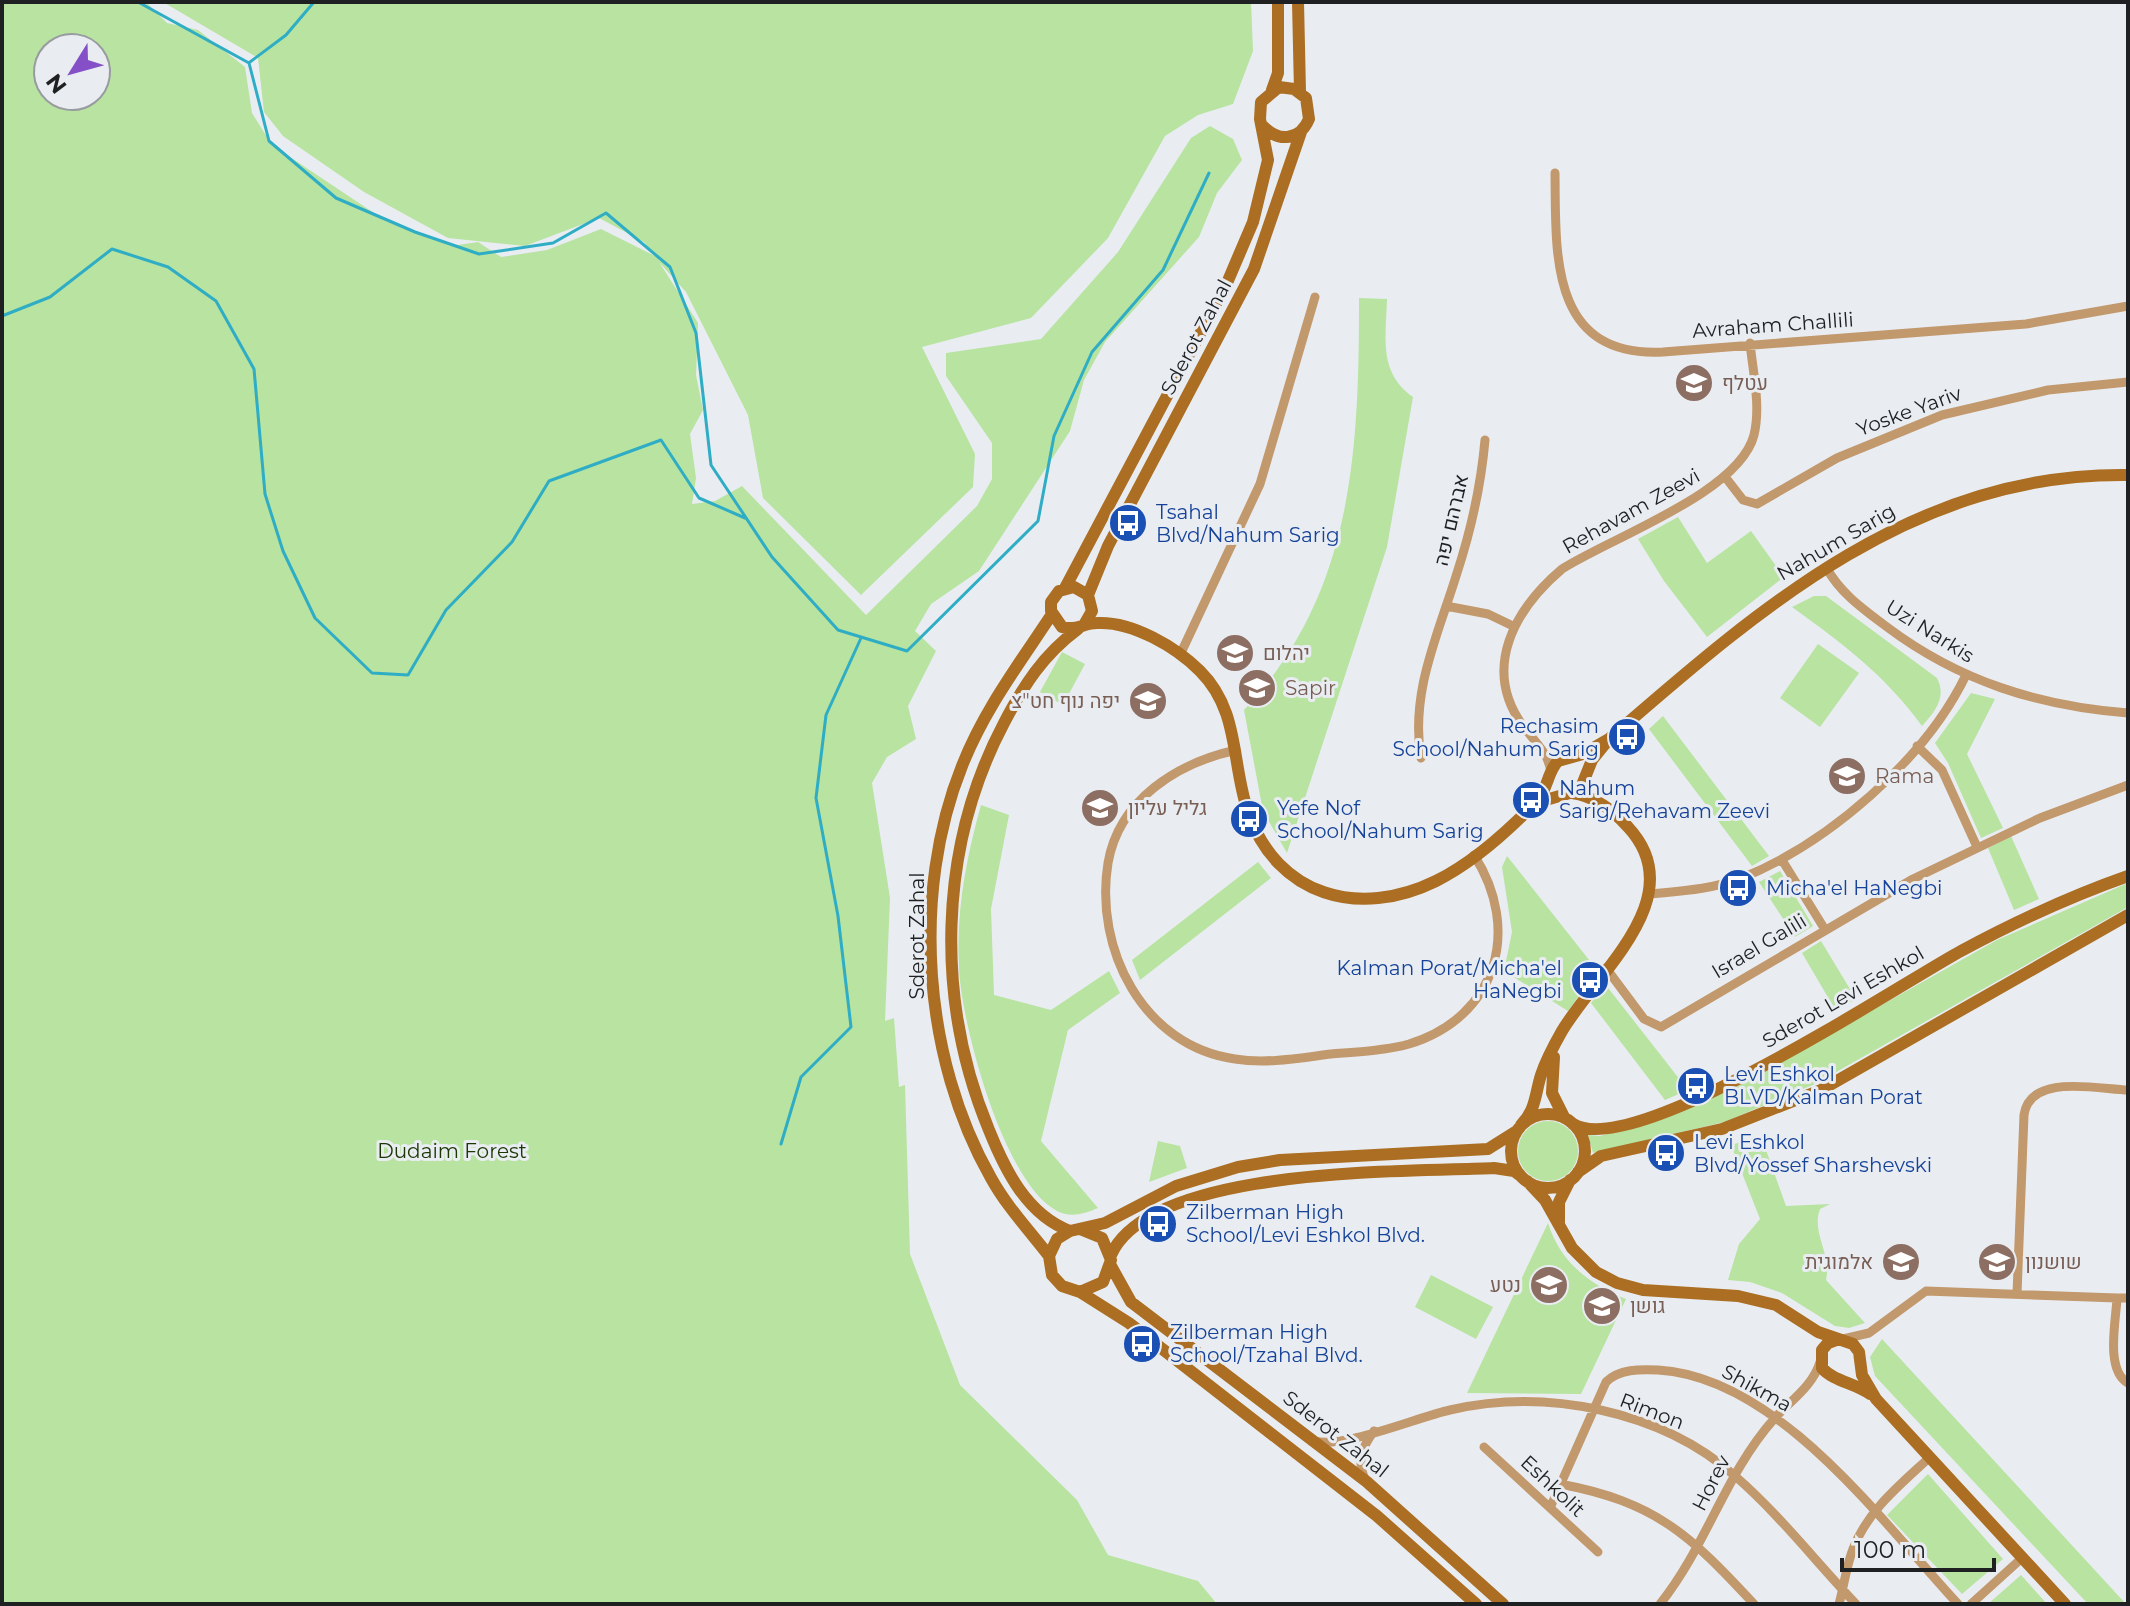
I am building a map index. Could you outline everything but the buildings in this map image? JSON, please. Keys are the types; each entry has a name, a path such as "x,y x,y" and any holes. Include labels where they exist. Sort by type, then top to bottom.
{"street":[{"path":"1278,2 1279,65 1272,90 1259,110 1263,126 1269,133 1285,138 1301,132 1310,112 1300,92 1298,2"},
{"path":"1272,90 1286,87 1300,92"},
{"name":"Sderot Zahal","path":"1065,588 1237,262 1266,174 1268,145 1263,126"},
{"name":"Sderot Zahal","path":"1089,597 1108,546 1254,269 1301,132"},
{"name":"Avraham Challili","path":"1555,173 1561,283 1575,313 1592,331 1613,345 1645,353 2012,325 2128,306"},
{"path":"1180,655 1260,484 1275,442 1315,297"},
{"name":"Rehavam Zeevi","path":"1551,775 1537,742 1522,725 1505,686 1506,646 1513,626 1525,606 1562,569 1726,478 1744,459 1755,428 1750,343"},
{"name":"Yoske Yariv","path":"1726,478 1743,500 1757,504 1837,458 1942,415 2048,390 2128,382"},
{"name":"אברהם יפה","path":"1421,758 1420,697 1473,513 1485,440"},
{"name":"Nahum Sarig","path":"1587,773 1594,756 1609,739 1739,628 1826,567 1910,522 1975,498 2046,482 2128,475"},
{"name":"Uzi Narkis","path":"1826,567 1838,586 1860,608 1906,641 1966,675 2037,700 2128,713"},
{"path":"1129,629 1107,623 1062,627 1052,614 1052,599 1065,588 1077,588 1103,614 1180,655 1200,671 1220,698 1236,750 1242,793 1260,839 1286,872 1313,889 1344,897 1392,896 1435,881 1474,855 1536,803 1556,763 1569,757 1581,762 1608,809"},
{"path":"1083,626 1092,614 1089,597"},
{"path":"1446,606 1488,614 1513,626"},
{"name":"Sderot Zahal","path":"1049,1256 991,1178 961,1111 938,1021 933,942 937,854 961,768 1001,689 1052,614"},
{"name":"Sderot Zahal","path":"1075,1230 1042,1217 1021,1191 1007,1169 978,1105 960,1034 952,929 960,837 984,763 1030,674 1054,648 1083,626"},
{"path":"1651,894 1695,890 1739,879 1782,860 1854,808 1917,746 1943,713 1966,675"},
{"name":"Nahum Sarig","path":"1569,757 1609,739"},
{"name":"Rehavam Zeevi","path":"1537,742 1569,757"},
{"path":"1917,746 1940,767 1977,847"},
{"path":"1236,750 1204,757 1153,788 1119,830 1105,883 1112,944 1133,993 1155,1020 1199,1050 1256,1061 1375,1050 1408,1044 1436,1033 1459,1017 1490,974 1499,938 1497,901 1474,855"},
{"path":"1536,803 1582,788 1587,773"},
{"path":"1551,775 1557,788 1587,797 1608,809 1629,828 1644,850 1652,873 1651,894 1637,925 1564,1027 1543,1071 1533,1109 1518,1129 1512,1157 1525,1179 1549,1188 1574,1176 1601,1156 1695,1137 1749,1120 1821,1090 2128,915"},
{"name":"Israel Galili","path":"1606,968 1644,1019 1661,1027 1824,928 1977,847 2128,785"},
{"path":"1782,860 1824,928"},
{"name":"Sderot Levi Eshkol","path":"1569,1120 1590,1131 1607,1130 1709,1093 1776,1060 1990,936 2128,876"},
{"path":"1561,1229 1559,1202 1574,1176 1584,1144 1554,1102 1550,1084 1564,1027"},
{"path":"2017,1294 2024,1115 2029,1099 2038,1091 2051,1088 2128,1090"},
{"path":"1569,1120 1542,1114 1488,1149 1300,1158 1238,1167 1176,1186 1105,1223 1075,1230 1057,1239 1049,1256 1055,1279 1067,1289 1080,1292 1099,1286 1121,1236 1139,1223 1183,1203 1251,1184 1303,1177 1494,1168 1514,1171 1525,1179 1542,1196 1587,1265 1617,1283 1659,1292 1750,1298 1776,1305 1805,1324 1853,1344 1862,1375 1876,1399"},
{"path":"1075,1230 1102,1238 1111,1260"},
{"name":"Sderot Zahal","path":"1111,1260 1116,1281 1131,1302 1371,1485 1503,1604"},
{"name":"Sderot Zahal","path":"1080,1292 1129,1323 1377,1516 1476,1604"},
{"path":"1820,1360 1825,1345 1871,1331 1924,1292 2128,1298"},
{"path":"2117,1298 2115,1365 2119,1377 2128,1383"},
{"path":"1805,1324 1817,1344 1824,1371 1856,1384 1876,1399 2065,1604"},
{"path":"1837,1378 1854,1372 1871,1331"},
{"name":"Horev","path":"1660,1604 1699,1545 1734,1474 1776,1416 1806,1387 1820,1360"},
{"name":"Shikma","path":"1550,1508 1591,1408 1612,1376 1654,1370 1703,1379 1776,1416 1799,1433 1958,1604"},
{"name":"Horev","path":"1806,1387 1837,1378"},
{"name":"Rimon","path":"1312,1440 1341,1442 1438,1412 1496,1404 1534,1403 1591,1408 1672,1436 1734,1474 1856,1604"},
{"path":"1371,1485 1362,1471 1360,1460 1374,1431"},
{"name":"Eshkolit","path":"1484,1447 1598,1552"},
{"path":"1839,1604 1856,1541 1873,1512 1930,1457"},
{"path":"1560,1484 1604,1495 1646,1511 1699,1545 1754,1604"},
{"path":"1971,1604 2022,1558"}],"green space":[{"name":"Dudaim Forest","path":"2,2 146,2 167,23 198,30 245,67 252,113 272,145 386,221 451,246 478,242 501,257 547,250 601,229 655,256 644,242 599,218 525,246 448,238 364,192 283,136 264,112 258,58 163,2 1251,2 1253,51 1233,104 1198,115 1165,136 1108,238 1031,318 922,347 975,454 973,487 861,595 763,498 748,415 686,292 659,262 698,323 696,375 703,410 690,434 696,478 692,504 715,501 742,486 866,615 977,506 992,479 992,443 946,376 946,353 1041,339 1118,252 1191,138 1210,126 1233,139 1242,160 1217,193 1199,237 1105,342 1084,380 1070,431 979,571 931,604 915,631 936,651 908,706 916,739 887,757 872,783 890,898 885,1021 894,1018 899,1087 905,1085 910,1254 960,1385 1077,1500 1108,1555 1198,1581 1217,1604 2,1604"},
{"path":"1359,298 1387,299 1386,353 1389,365 1394,377 1413,397 1387,547 1287,853 1263,811 1244,710 1281,665 1308,618 1329,568 1343,517 1352,464 1359,355"},
{"path":"1678,517 1707,563 1751,531 1784,577 1707,637 1664,581 1638,539"},
{"path":"1814,596 1826,596 1937,678 1940,698 1922,726 1878,676 1846,647 1792,607"},
{"path":"1818,644 1859,673 1820,727 1780,698"},
{"path":"1062,652 1085,664 1063,705 1040,692"},
{"path":"1971,693 1995,699 1967,754 2003,828 1981,838 1948,763 1935,743"},
{"path":"1663,716 1769,856 1752,866 1649,729"},
{"path":"981,805 1009,815 991,909 994,995 1051,1010 1109,971 1120,993 1068,1030 1041,1141 1098,1208 1082,1213 1072,1215 1057,1211 1038,1195 1020,1170 1003,1137 977,1062 962,993 959,926 967,865"},
{"path":"2011,836 2039,899 2014,910 1988,848"},
{"path":"1507,856 1597,970 1568,1011 1504,971 1512,932 1502,867"},
{"path":"1258,862 1271,878 1140,980 1132,960"},
{"path":"1780,871 1813,926 1795,937 1759,882"},
{"path":"2128,883 2128,907 1815,1084 1724,1122 1593,1153 1588,1135 1600,1136 1648,1122 1729,1091 1997,940"},
{"path":"1821,941 1856,999 1836,1011 1802,953"},
{"path":"1605,984 1688,1090 1665,1100 1591,1003"},
{"path":"1548,1121 1570,1129 1578,1151 1570,1173 1548,1181 1526,1173 1518,1151 1526,1129"},
{"path":"1761,1136 1786,1206 1830,1204 1820,1209 1818,1218 1826,1261 1826,1280 1865,1323 1849,1328 1835,1326 1782,1293 1750,1282 1728,1280 1739,1244 1760,1219 1731,1145"},
{"path":"1158,1141 1180,1146 1187,1168 1149,1182"},
{"path":"1548,1223 1560,1249 1578,1270 1600,1287 1626,1299 1581,1394 1467,1393"},
{"path":"1431,1275 1493,1307 1476,1339 1415,1307"},
{"path":"1882,1339 2126,1604 2088,1604 1875,1376 1870,1357"},
{"path":"1928,1474 2003,1559 1962,1594 1887,1515"},
{"path":"2021,1575 2047,1604 1988,1604"}],"waterway":[{"path":"138,2 249,63 269,141 336,198 415,232 479,254 553,243 606,213 670,267 696,333 711,465 772,557 838,630 907,651 1038,521 1054,436 1092,352 1163,270 1209,173"},
{"path":"250,62 286,35 314,2"},
{"path":"2,316 50,297 112,249 168,267 216,301 254,369 265,494 283,551 315,618 372,673 408,675 446,610 512,542 549,481 661,440 699,498 745,518"},
{"path":"781,1144 801,1077 851,1027 838,916 816,798 826,715 861,638"}],"place":[{"name":"עטלף","path":"1694,383"},
{"name":"Tsahal Blvd/Nahum Sarig","path":"1128,523"},
{"name":"יהלום","path":"1235,653"},
{"name":"Sapir","path":"1257,688"},
{"name":"יפה נוף חט\"צ","path":"1148,701"},
{"name":"Rechasim School/Nahum Sarig","path":"1627,737"},
{"name":"Rama","path":"1847,776"},
{"name":"Nahum Sarig/Rehavam Zeevi","path":"1531,800"},
{"name":"גליל עליון","path":"1100,808"},
{"name":"Yefe Nof School/Nahum Sarig","path":"1249,819"},
{"name":"Micha'el HaNegbi","path":"1738,888"},
{"name":"Kalman Porat/Micha'el HaNegbi","path":"1590,980"},
{"name":"Levi Eshkol BLVD/Kalman Porat","path":"1696,1086"},
{"name":"Levi Eshkol Blvd/Yossef Sharshevski","path":"1666,1153"},
{"name":"Zilberman High School/Levi Eshkol Blvd.","path":"1158,1224"},
{"name":"אלמוגית","path":"1901,1262"},
{"name":"שושנון","path":"1997,1262"},
{"name":"נטע","path":"1549,1285"},
{"name":"גושן","path":"1602,1306"},
{"name":"Zilberman High School/Tzahal Blvd.","path":"1142,1344"}]}
